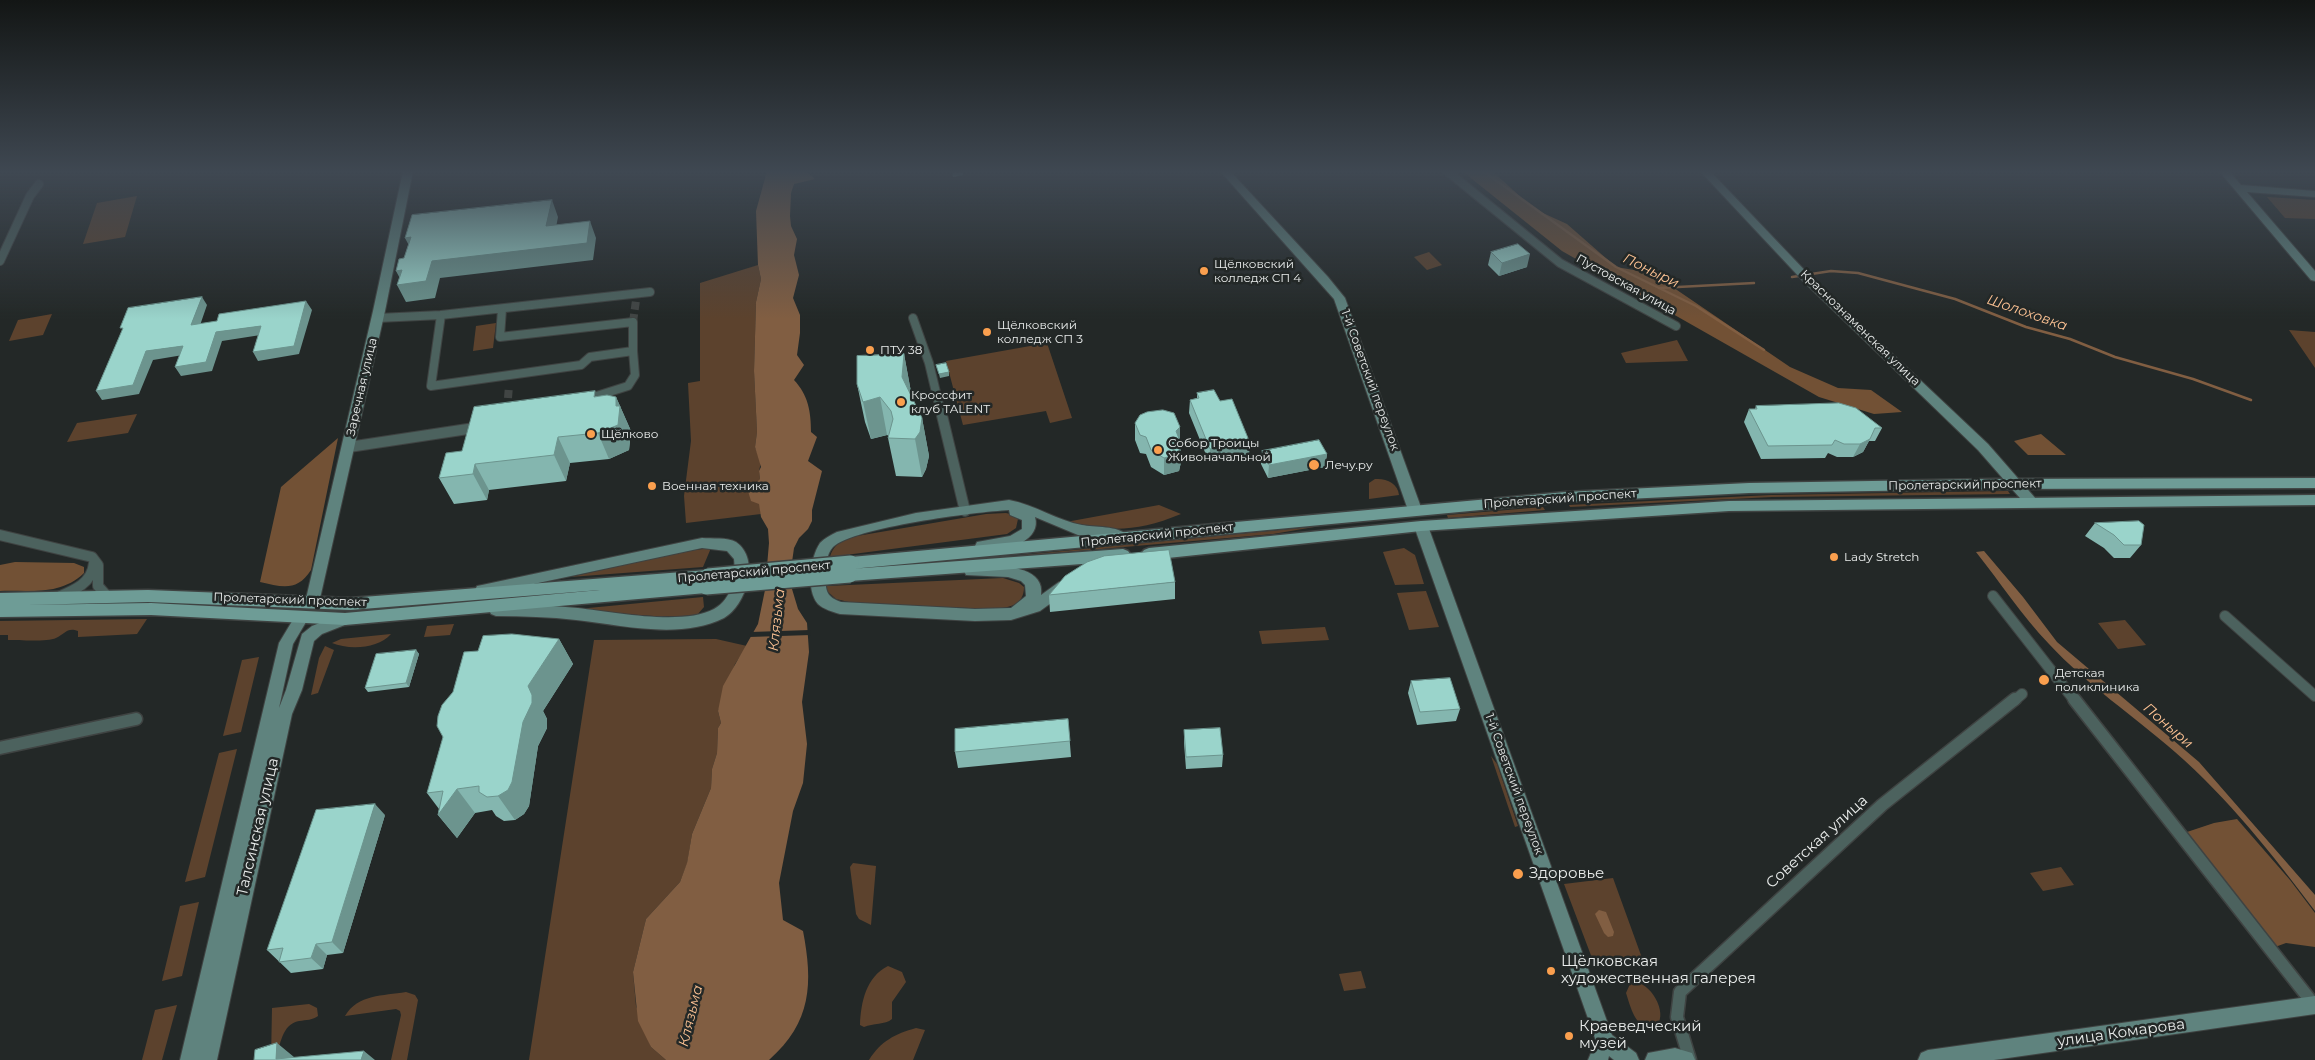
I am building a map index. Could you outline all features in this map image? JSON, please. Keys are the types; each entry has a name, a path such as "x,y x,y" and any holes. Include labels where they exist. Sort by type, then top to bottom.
{"main road":[{"name":"Заречная улица","path":"312,603 378,318 398,220"},
{"name":"1-й Советский переулок","path":"1270,220 1339,298 1355,337 1415,510"},
{"name":"Краснознаменская улица","path":"1752,220 1804,276 1950,414 2017,484 2031,502"},
{"path":"2267,220 2315,278"},
{"name":"Пролетарский проспект","path":"0,611 151,609 345,619 456,603 851,569 1145,535 1566,497 1750,488 2017,484 2315,483"},
{"path":"1566,497 1561,501 1561,507 1574,515"},
{"name":"Пролетарский проспект","path":"879,566 1150,554 1421,526 1729,506 2315,500"},
{"path":"1075,578 1035,607 1011,614 975,615 852,610 833,606 825,602 819,592 822,552 832,540 840,535 876,526 982,508 1015,506 1087,532 1145,535"},
{"path":"879,566 1018,539 1028,532 1030,521 1022,514 982,508"},
{"path":"1415,510 1421,526"},
{"name":"1-й Советский переулок","path":"1421,526 1605,1041"},
{"path":"702,543 731,546 741,557 737,593 733,602 724,610 706,619 660,622 456,603 702,543"},
{"path":"1090,571 1150,554"},
{"path":"879,566 998,571 1017,574 1031,581 1034,593 1024,607 1011,614"},
{"name":"Пролетарский проспект","path":"0,599 107,596 186,597 350,604 456,603"},
{"path":"302,617 312,603"},
{"name":"Талсинская улица","path":"190,1060 286,643 302,617"},
{"name":"Талсинская улица","path":"207,1060 284,714 294,690 307,638 317,630 345,619"},
{"name":"улица Комарова","path":"1928,1060 2315,1006"},
{"path":"1598,1060 1605,1041 1629,1060"},
{"path":"1655,1060 1683,1054"}],"street":[{"path":"0,261 19,220"},
{"name":"Пустовская улица","path":"1508,220 1560,262 1676,326"},
{"path":"378,318 441,316 650,292"},
{"path":"502,308 500,337 633,322 635,375 628,386 575,403"},
{"path":"441,316 431,386 581,365 590,357 633,351"},
{"path":"913,318 929,363 965,511"},
{"path":"349,447 493,425"},
{"path":"0,534 92,557 98,565 98,586 107,596"},
{"path":"56,598 86,581 94,566 92,557"},
{"path":"1993,596 2315,1006"},
{"path":"2225,616 2315,696"},
{"name":"Советская улица","path":"1683,1054 1676,1002 1680,992 1888,799 2022,694"},
{"path":"0,748 136,719"}],"shaded area":[{"path":"91,220 130,220 125,237 83,244"},
{"path":"1524,220 1559,220 1567,224 1616,267 1652,273 1790,367 1838,388 1871,390 1902,412 1874,414 1819,397 1562,251"},
{"path":"1429,252 1442,265 1427,270 1414,257"},
{"path":"758,265 761,279 756,302 754,371 757,432 755,447 761,462 760,479 757,485 761,514 686,523 684,496 691,441 688,383 700,381 700,283"},
{"path":"52,314 43,335 9,341 18,320"},
{"path":"496,323 493,348 473,351 476,326"},
{"path":"2289,330 2315,332 2315,368"},
{"path":"1677,340 1688,361 1626,363 1621,353"},
{"path":"1047,343 1072,418 1050,423 1046,411 963,425 946,361"},
{"path":"137,414 128,433 67,442 77,423"},
{"path":"2041,434 2066,455 2028,455 2014,441"},
{"path":"338,438 311,570 306,577 295,585 282,586 260,582 281,487"},
{"path":"1375,479 1383,479 1394,484 1399,495 1369,499 1369,483"},
{"path":"2008,491 2010,494 1772,497 1570,507 1569,505 1771,495"},
{"path":"1159,505 1181,514 1137,527 1111,529 1066,522"},
{"path":"1543,507 1545,510 1448,518 1447,515"},
{"path":"1006,513 1014,515 1018,519 1016,528 1007,534 830,557 837,545 857,536 986,514"},
{"path":"1320,526 1273,534 1021,556 1022,555"},
{"path":"711,548 703,567 570,577 686,551"},
{"path":"1404,548 1415,555 1424,584 1395,585 1383,552"},
{"path":"15,562 74,563 84,567 84,573 75,580 55,589 0,591 0,565"},
{"path":"1003,578 1019,583 1024,587 1023,593 1014,605 992,609 853,603 836,599 827,591 827,586"},
{"path":"1426,591 1439,627 1409,630 1397,593"},
{"path":"703,597 704,607 697,615 652,616 578,609"},
{"path":"147,619 137,634 78,637 78,631 71,630 56,638 33,641 8,640 8,635 0,635 0,621"},
{"path":"2125,620 2146,645 2118,649 2098,623"},
{"path":"454,624 450,635 424,637 427,626"},
{"path":"1325,627 1329,640 1262,644 1259,631"},
{"path":"391,634 379,643 363,647 347,647 332,643 341,639"},
{"path":"716,639 747,646 735,664 718,711 721,723 718,728 717,753 712,769 711,788 692,834 687,864 680,882 646,919 633,972 636,1006 651,1047 666,1060 529,1060 594,640"},
{"path":"325,646 334,650 318,693 311,695 319,658"},
{"path":"259,657 241,732 223,736 242,660"},
{"path":"237,749 205,877 185,882 219,753"},
{"path":"1491,756 1497,764 1518,826 1515,827"},
{"path":"2237,819 2290,880 2315,913 2315,947 2286,943 2275,947 2187,832 2214,823"},
{"path":"853,863 876,866 871,925 859,919 856,914 850,867"},
{"path":"2061,867 2074,885 2043,891 2030,873"},
{"path":"1613,878 1642,958 1595,966 1564,884"},
{"path":"199,902 182,976 162,981 180,906"},
{"path":"888,966 902,972 906,982 892,1002 892,1019 864,1027 860,1025 863,999 866,991 874,977"},
{"path":"1361,971 1366,988 1344,991 1339,974"},
{"path":"1636,982 1648,989 1660,1009 1659,1023 1654,1028 1642,1025 1632,1011 1626,993 1630,984"},
{"path":"406,992 415,995 418,1000 407,1060 391,1060 401,1015 400,1011 396,1009 345,1016 350,1009 364,1000"},
{"path":"309,1004 317,1008 318,1016 293,1023 289,1026 283,1036 276,1060 271,1060 272,1008"},
{"path":"177,1005 162,1060 142,1060 155,1010"},
{"path":"916,1028 925,1030 913,1060 869,1060 878,1048 889,1039"}],"water":[{"name":"Клязьма","path":"756,220 790,220 797,239 794,255 799,275 793,298 800,315 797,355 804,365 794,380 806,398 811,432 817,437 808,461 822,471 812,510 812,521 794,548 792,562 792,589 798,609 807,623 809,652 802,702 807,744 803,783 793,811 779,883 783,920 803,931 808,968 808,985 806,1001 794,1031 769,1060 666,1060 651,1047 638,1021 633,972 646,919 680,882 687,863 692,834 711,788 712,769 717,753 718,728 721,723 718,711 723,686 758,624 765,590 769,543 768,529 761,517 759,504 751,501 748,491 760,479 759,471 761,467 755,447 757,432 754,371 756,302 761,279 758,265"},
{"path":"1984,551 2023,597 2057,642 2199,762 2315,895 2315,911 2266,848 2213,788 2175,752 2079,673 2039,633 1976,552"},
{"path":"1599,910 1606,912 1614,932 1613,936 1608,937 1604,933 1595,914"}],"pier":[{"path":"810,630 811,635 749,637 751,632"}],"building":[{"path":"410,220 547,220 546,226 590,221 587,243 432,261 426,281 397,285 402,270 396,271 399,259 404,258 411,237 405,238"},
{"path":"1518,244 1530,254 1502,263 1491,252"},
{"path":"202,297 191,325 217,321 219,314 306,301 294,346 253,352 261,326 216,332 206,362 175,367 183,346 146,351 133,385 96,391 123,328 120,328 128,308"},
{"path":"904,354 902,377 922,418 920,432 915,439 888,438 893,419 891,411 880,397 863,402 857,384 857,356"},
{"path":"946,363 949,372 939,374 936,365"},
{"path":"1214,390 1220,401 1232,399 1250,443 1210,449 1190,400 1199,398 1197,393"},
{"path":"595,391 594,397 607,395 616,397 616,406 620,406 618,425 598,433 558,437 554,455 475,464 473,474 439,478 446,453 462,451 474,407"},
{"path":"1839,403 1856,408 1882,428 1875,428 1870,439 1860,444 1844,444 1835,440 1832,445 1768,446 1749,409 1757,409 1756,406"},
{"path":"1163,410 1174,413 1180,427 1176,431 1181,444 1179,454 1164,458 1151,450 1146,437 1140,435 1135,423 1140,415"},
{"path":"1319,440 1327,454 1269,465 1262,451"},
{"path":"2139,521 2144,525 2141,545 2124,545 2114,535 2095,523"},
{"path":"1169,550 1175,582 1049,595 1065,576 1087,562 1104,556"},
{"path":"512,634 559,639 528,686 532,695 532,703 523,722 512,782 508,790 498,796 487,797 479,792 479,786 457,789 438,815 443,791 427,793 443,737 437,726 442,705 453,692 464,652 478,651 483,636"},
{"path":"416,650 406,683 365,688 376,654"},
{"path":"1450,678 1460,709 1420,712 1411,681"},
{"path":"1068,719 1070,741 955,752 955,729"},
{"path":"1220,728 1223,755 1186,757 1184,730"},
{"path":"375,804 332,942 316,944 311,958 279,962 283,948 267,950 316,810"},
{"path":"277,1043 276,1059 364,1051 361,1060 254,1060 255,1050"}],"waterway":[{"name":"Поныри","path":"1552,220 1616,267 1659,288"},
{"name":"Шолоховка","path":"1792,277 1831,271 1858,273 1955,299 2026,327 2070,339 2115,357 2193,379 2251,400"},
{"name":"Шолоховка","path":"1659,288 1754,283"},
{"name":"Поныри","path":"1659,288 1696,306 1764,350"}],"tunnel":[{"path":"633,322 637,293"},
{"path":"508,398 509,386"}],"place":[{"name":"Щёлковский колледж СП 4","path":"1204,271"},
{"name":"Щёлковский колледж СП 3","path":"987,332"},
{"name":"ПТУ 38","path":"870,350"},
{"name":"Кроссфит клуб TALENT","path":"901,402"},
{"name":"Щёлково","path":"591,434"},
{"name":"Собор Троицы Живоначальной","path":"1158,450"},
{"name":"Лечу.ру","path":"1314,465"},
{"name":"Военная техника","path":"652,486"},
{"name":"Lady Stretch","path":"1834,557"},
{"name":"Детская поликлиника","path":"2044,680"},
{"name":"Здоровье","path":"1518,874"},
{"name":"Щёлковская художественная галерея","path":"1551,971"},
{"name":"Краеведческий музей","path":"1569,1036"}]}
